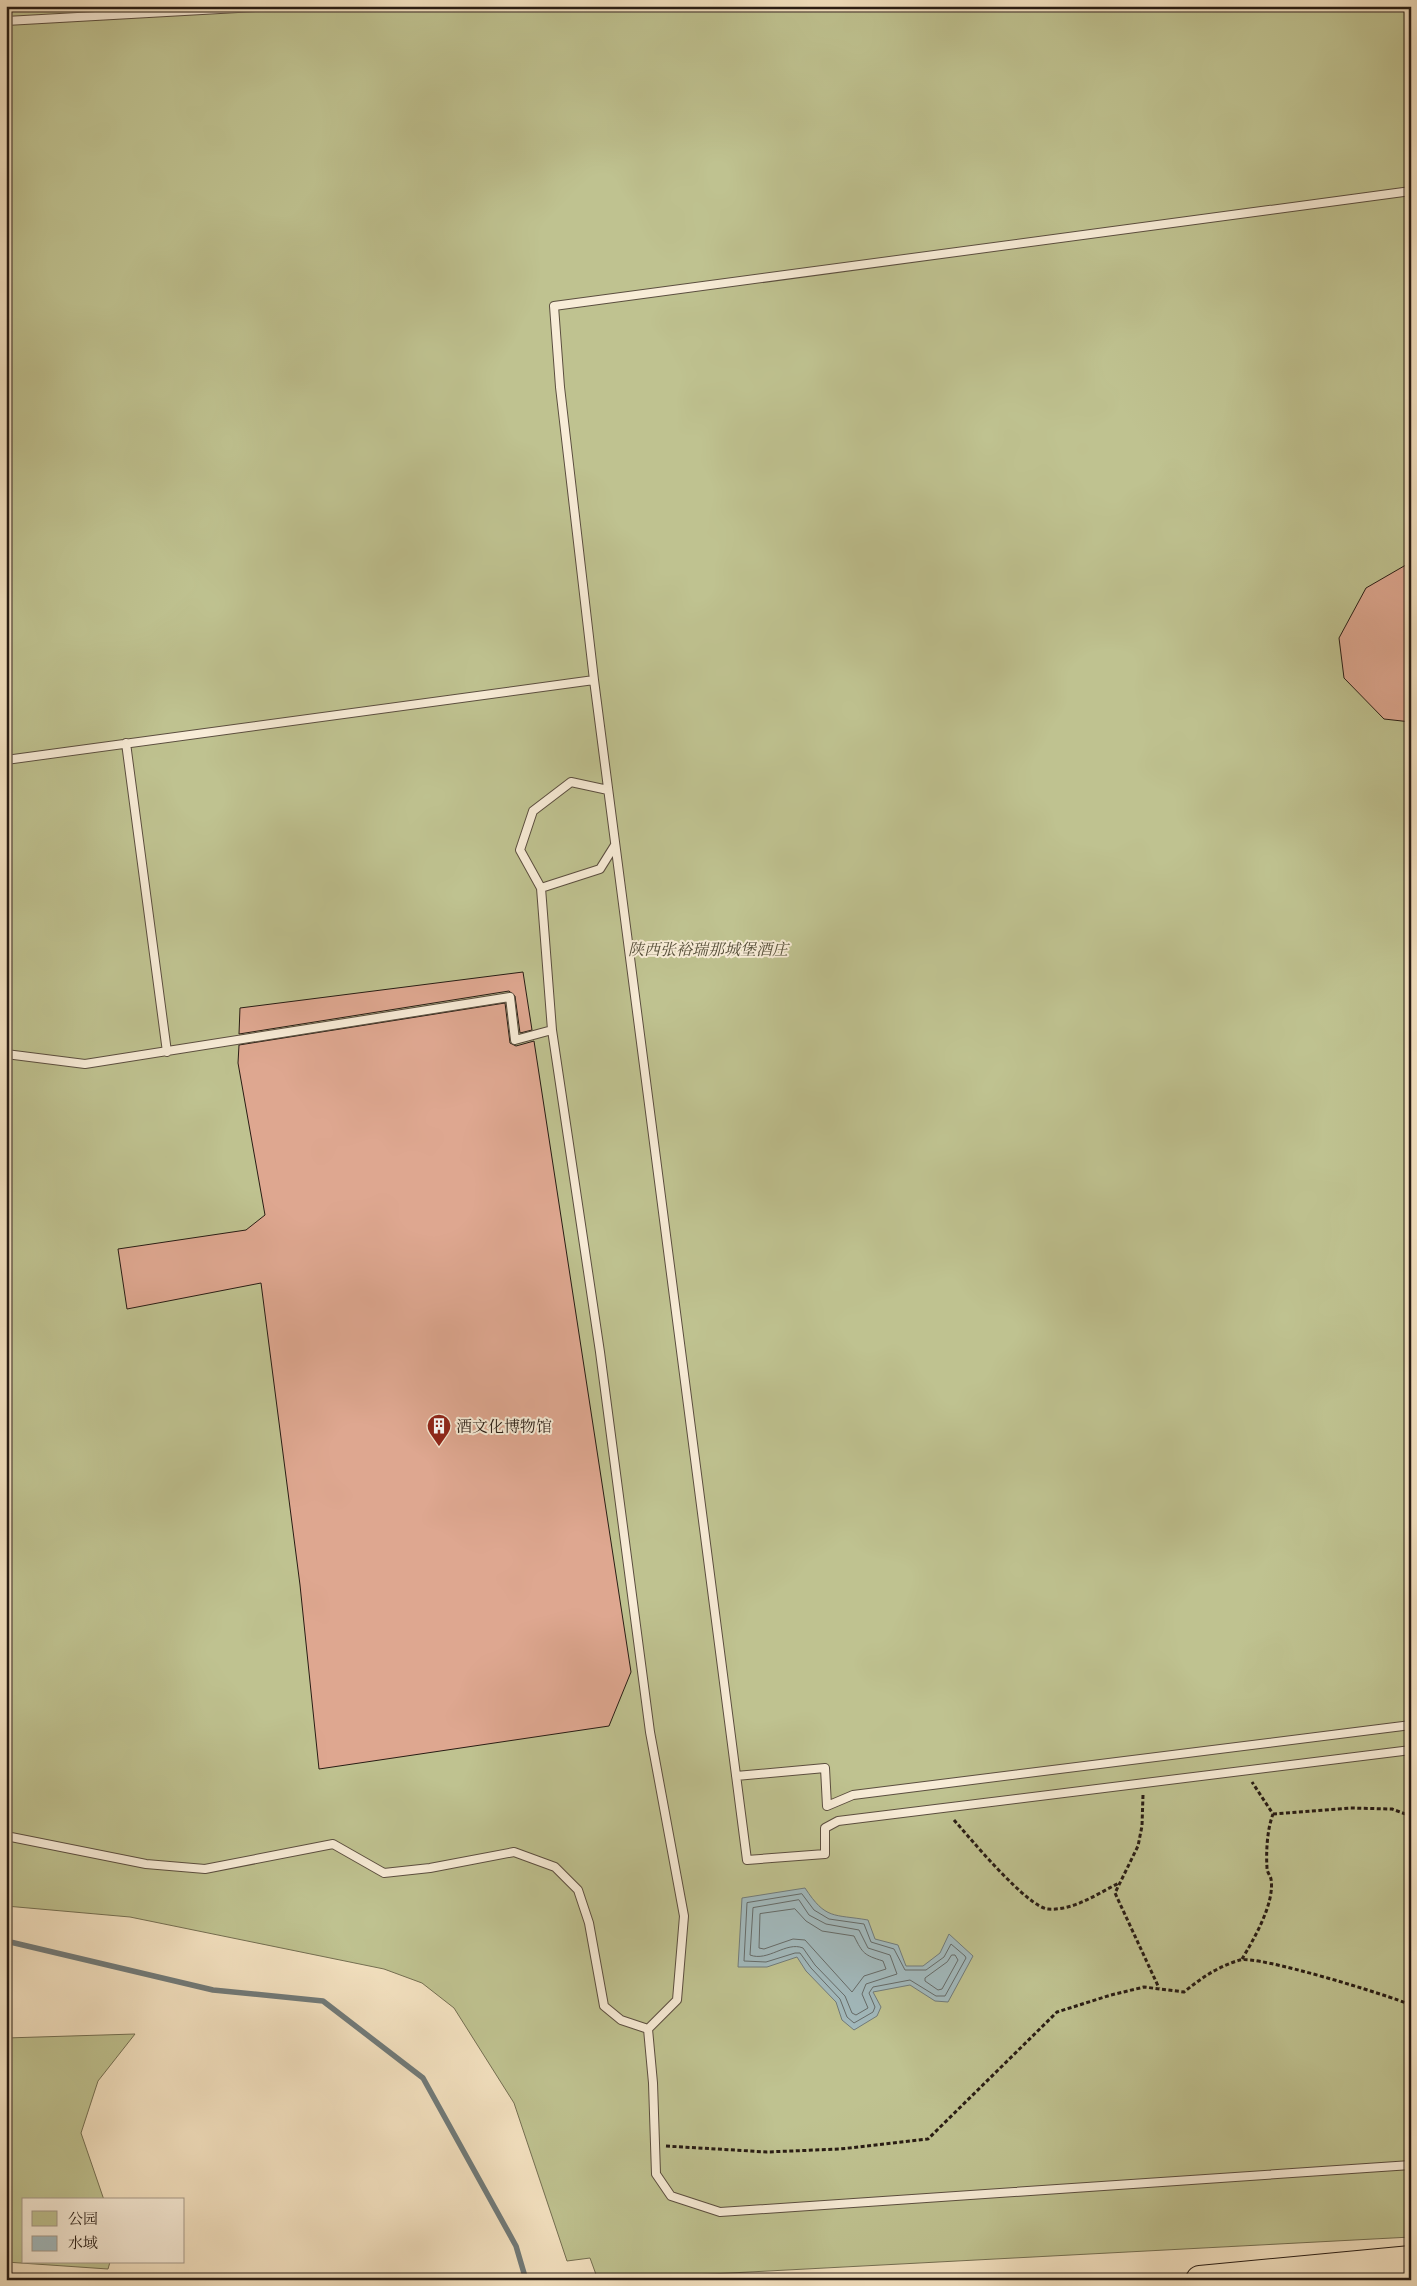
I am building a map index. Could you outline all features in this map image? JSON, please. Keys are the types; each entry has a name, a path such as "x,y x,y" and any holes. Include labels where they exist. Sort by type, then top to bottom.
{"highway":[{"path":"1200,2280 1411,2260"}],"lane":[{"path":"6,21 273,6"},
{"path":"1411,191 554,306 560,387 594,680 747,1860 825,1854 825,1828 838,1821 1411,1750"},
{"path":"6,760 594,680"},
{"path":"126,743 167,1052"},
{"path":"608,790 571,782 533,811 520,850 541,888 552,1030 600,1352 650,1732 684,1916 677,2000 648,2029 656,2174 671,2196 720,2212 1411,2165"},
{"path":"541,888 600,869 615,845"},
{"path":"6,1054 85,1064 510,997 515,1040 552,1030"},
{"path":"736,1776 826,1768 827,1806 853,1795 1411,1725"},
{"path":"6,1836 146,1864 205,1868 333,1844 384,1874 430,1868 514,1852 556,1866 578,1890 589,1923 604,2006 621,2020 648,2029"}],"path":[{"path":"1242,1959 1256,1936 1270,1897 1271,1878 1267,1871 1269,1824 1272,1814 1245,1771"},
{"path":"1144,1783 1142,1826 1138,1846 1115,1893 1159,1988"},
{"path":"944,1808 1028,1900 1046,1910 1071,1907 1119,1883"},
{"path":"1272,1814 1350,1808 1392,1808 1411,1816"},
{"path":"655,2145 767,2152 840,2150 928,2139 1057,2012 1144,1986 1184,1992 1203,1976 1242,1959 1292,1968 1411,2005"}],"green space":[{"name":"陕西张裕瑞那城堡酒庄","path":"6,6 1411,6 1411,2237 598,2280 590,2258 567,2261 514,2103 454,2008 422,1983 384,1969 130,1917 6,1906"},
{"path":"135,2034 98,2081 81,2133 103,2198 22,2198 22,2263 6,2262 6,2038"},
{"path":"35,2264 109,2264 108,2269"}],"water":[{"path":"805,1888 825,1911 838,1916 868,1920 875,1939 898,1945 906,1966 923,1966 940,1953 949,1934 973,1956 948,2002 935,2001 910,1985 873,1992 881,2007 877,2016 854,2030 842,2020 836,2002 806,1971 797,1957 767,1967 738,1967 742,1898"}],"building":[{"path":"1411,562 1411,722 1384,719 1344,678 1339,638 1366,588"},
{"path":"523,972 532,1030 520,1033 515,996 509,991 239,1034 240,1008"},
{"name":"酒文化博物馆","path":"505,1003 510,1043 516,1046 534,1041 631,1672 609,1726 319,1769 300,1585 261,1283 127,1309 118,1249 246,1230 265,1215 238,1063 239,1045"}],"waterway":[{"path":"6,1941 213,1990 323,2001 423,2078 516,2246 526,2280"}],"place":[{"name":"酒文化博物馆","path":"439,1447"}]}
